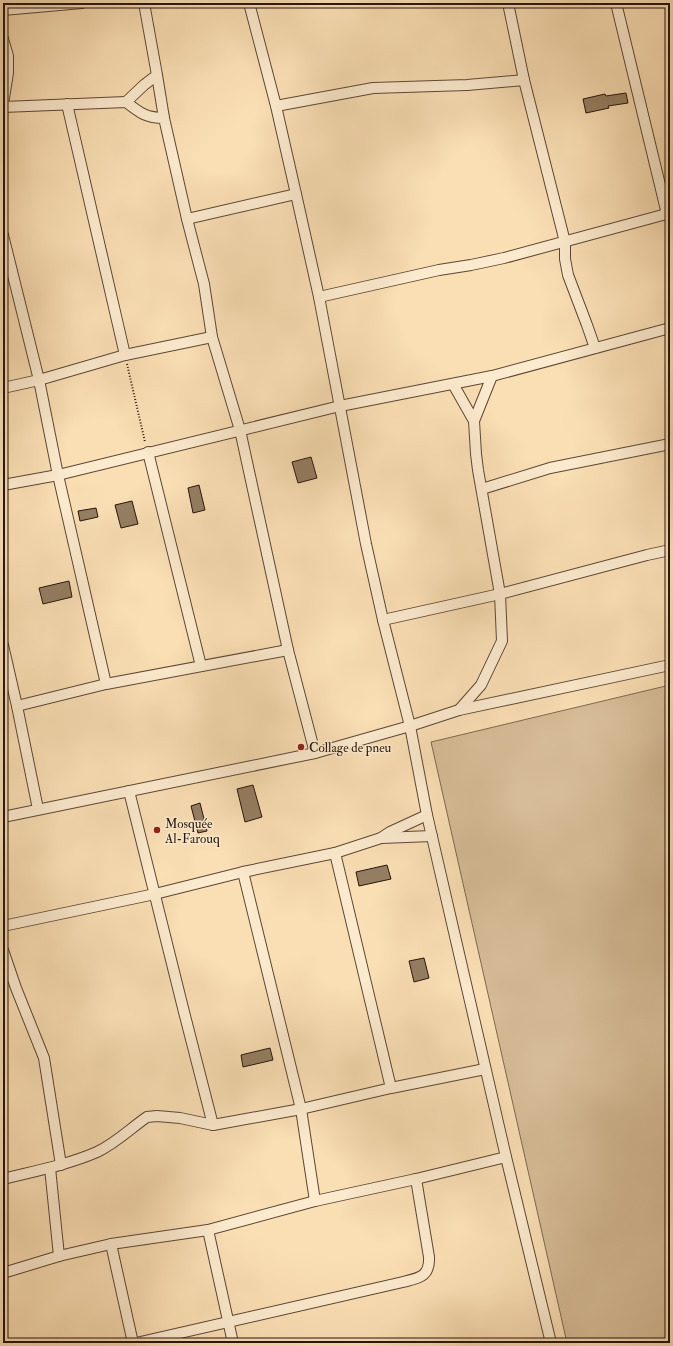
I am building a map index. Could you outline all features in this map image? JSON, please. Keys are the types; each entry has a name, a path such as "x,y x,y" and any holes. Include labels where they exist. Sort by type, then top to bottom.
{"street":[{"path":"3,10 54,4 82,3"},
{"path":"144,3 164,118 187,219 204,284 212,337 240,430 288,650 315,753"},
{"path":"249,3 276,106 319,297 366,544 383,620 410,726 427,815 550,1343"},
{"path":"508,3 524,80 565,242 565,259 568,274 587,324 594,348"},
{"path":"319,297 439,270 471,265 565,242 668,214 616,3"},
{"path":"3,39 8,56 8,73 3,104"},
{"path":"126,102 157,75"},
{"path":"276,106 373,88 467,85 524,80"},
{"path":"3,107 126,102 140,113 154,118 164,118"},
{"path":"67,104 125,355"},
{"path":"187,219 296,194"},
{"path":"3,235 39,380 58,475 106,684"},
{"path":"3,485 58,475 340,406 492,376 670,328"},
{"path":"3,388 39,380 125,355 212,337"},
{"path":"459,710 481,685 502,641 500,594 476,454 474,421 492,376"},
{"path":"453,384 474,421"},
{"path":"482,489 550,468 670,444"},
{"path":"148,452 201,666"},
{"path":"383,620 500,594 647,554 670,550"},
{"path":"3,645 38,809"},
{"path":"17,706 106,684 288,650"},
{"path":"3,817 315,753 410,726 459,710 670,664"},
{"path":"129,791 213,1125"},
{"path":"3,926 155,894 243,872 335,852 381,838 427,815"},
{"path":"381,838 432,836"},
{"path":"335,852 391,1088"},
{"path":"243,872 301,1109 315,1201"},
{"path":"3,950 16,988 44,1058 61,1165"},
{"path":"3,1179 61,1165 98,1151 119,1138 147,1117 180,1118 213,1125 301,1109 391,1088 485,1069"},
{"path":"3,1273 59,1256 111,1244 208,1230 315,1201 416,1179 506,1157"},
{"path":"50,1168 59,1256"},
{"path":"111,1244 134,1343 403,1282 423,1276 430,1265 416,1179"},
{"path":"208,1230 232,1343"}],"path":[{"path":"125,355 148,452"}],"shaded area":[{"path":"670,685 670,1343 567,1343 431,742"}],"building":[{"path":"626,93 628,103 608,106 609,108 586,113 583,99 605,94 606,96"},
{"path":"311,457 317,478 298,483 292,462"},
{"path":"199,485 205,510 193,513 188,488"},
{"path":"132,501 138,524 121,528 115,505"},
{"path":"96,508 98,517 80,521 78,511"},
{"path":"69,581 72,597 43,604 39,588"},
{"path":"253,785 262,817 245,822 237,789"},
{"path":"200,803 207,831 198,833 191,806"},
{"path":"387,865 391,879 359,886 356,872"},
{"path":"424,958 429,978 414,982 409,961"},
{"path":"270,1048 273,1060 243,1067 241,1055"}],"place":[{"name":"Collage de pneu","path":"301,747"},
{"name":"Mosquée Al-Farouq","path":"157,830"}]}
